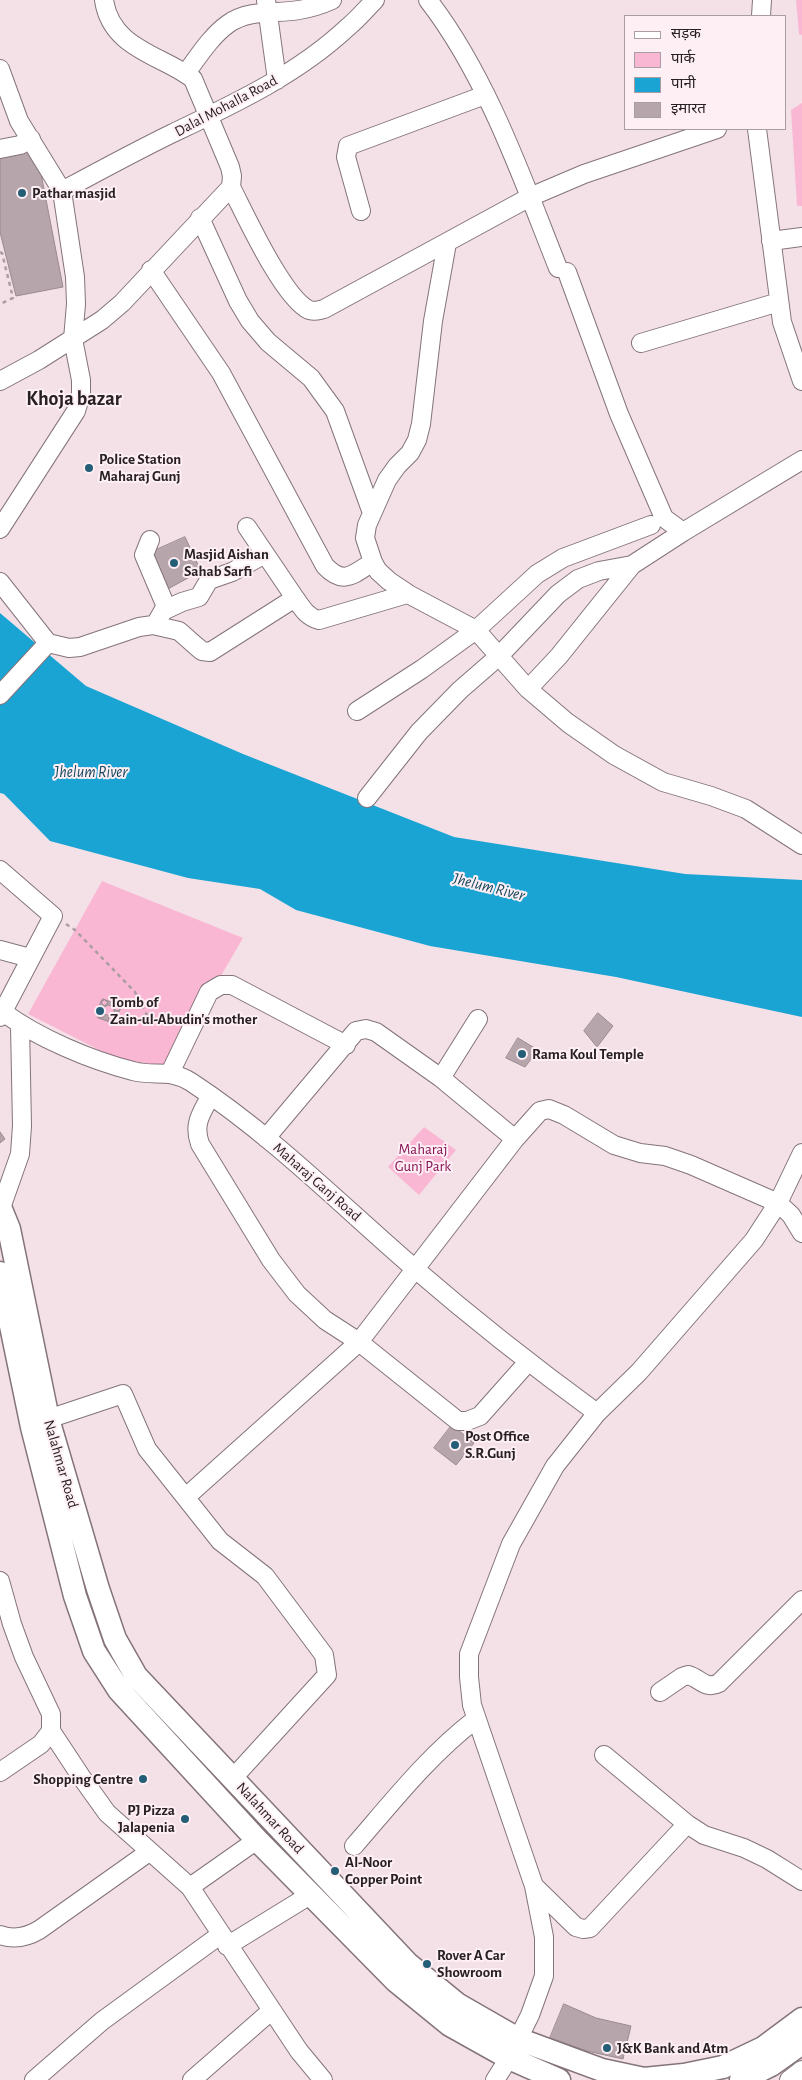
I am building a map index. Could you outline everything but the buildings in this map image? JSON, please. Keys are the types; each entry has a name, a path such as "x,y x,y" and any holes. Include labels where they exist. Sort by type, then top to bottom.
{"main road":[{"name":"Nalahmar Road","path":"0,1208 9,1229 6,1252 48,1419 98,1589 116,1639 136,1676 408,1964 513,2049 559,2080"},
{"name":"Nalahmar Road","path":"0,1274 32,1427 63,1554 94,1651 119,1690 256,1840 396,1981 450,2025 513,2049 644,2079 684,2075 723,2067 763,2048 802,2019"},
{"path":"741,2080 771,2065 802,2044"}],"street":[{"path":"104,0 110,20 138,49 186,73 193,79 230,167 232,176 231,187 265,255 288,289 304,306 315,311 324,309 530,198 584,174 714,130"},
{"path":"186,73 227,24 267,6 298,10 318,6 332,0"},
{"name":"Dalal Mohalla Road","path":"62,190 209,117 277,80 348,28 375,0"},
{"path":"428,0 443,19 460,47 485,95 563,270 618,414 664,518 683,532"},
{"path":"761,15 762,0"},
{"path":"267,6 277,80"},
{"path":"0,69 19,121 32,139 62,190 75,277 76,304 72,340 81,380 81,394 76,411 0,528"},
{"path":"361,212 346,158 348,146 485,95"},
{"path":"757,130 782,322 802,381"},
{"path":"0,149 20,146 32,139"},
{"path":"0,381 72,340 102,320 122,302 150,270 231,187"},
{"path":"200,218 238,301 250,321 268,342 311,378 335,412 372,513"},
{"path":"771,241 802,237"},
{"path":"447,243 433,321 421,424 417,440 410,453 387,480 367,525 364,538 378,571 408,594 476,630 528,690 568,723 614,755 662,782 711,796 746,809 802,845"},
{"path":"150,270 221,373 324,566 333,575 343,577 373,562"},
{"path":"641,343 779,302"},
{"path":"528,690 559,656 632,565 802,460"},
{"path":"357,711 422,669 476,630 537,574 563,558 651,525"},
{"path":"247,527 295,598 312,618 319,620 408,594"},
{"path":"150,540 144,555 168,609"},
{"path":"155,625 163,611 199,597 209,580 232,572 265,554"},
{"path":"366,798 419,732 460,690 498,657 558,594 578,579 598,571 632,565"},
{"path":"0,582 45,645 69,648 80,647 138,627 155,625 179,631 202,651 210,652 295,598"},
{"path":"0,695 45,645"},
{"path":"0,870 53,916 2,1014"},
{"path":"0,950 30,958"},
{"path":"170,1073 209,992 221,985 232,985 346,1045"},
{"name":"Maharaj Ganj Road","path":"2,1014 20,1025 78,1052 134,1072 170,1073 190,1081 266,1138 414,1268 528,1362 597,1413"},
{"path":"441,1078 478,1019"},
{"path":"0,1208 20,1154 22,1126 20,1025"},
{"path":"266,1138 356,1032 366,1029 376,1032 441,1078 515,1139"},
{"path":"210,1097 198,1121 196,1133 210,1160 271,1260 297,1294 325,1320 360,1342 458,1421 467,1421 480,1416 528,1362"},
{"path":"186,1497 360,1342 414,1268 515,1139 540,1111 549,1109 564,1115 614,1145 640,1153 666,1156 692,1165 790,1210 802,1233"},
{"path":"495,2080 530,2015 544,1976 544,1937 534,1886 476,1719 468,1677 469,1654 511,1544 555,1466 597,1413 639,1372 712,1291 754,1240 790,1210 802,1154"},
{"path":"48,1419 123,1394 147,1449 220,1541 265,1576 324,1654 327,1675 233,1778"},
{"path":"0,1581 12,1624 24,1657 51,1714 51,1731 107,1813 190,1887 271,2011 299,2051 323,2080"},
{"path":"660,1692 688,1675 706,1686 713,1686 719,1683 800,1605"},
{"path":"354,1846 430,1759 476,1719"},
{"path":"0,1772 41,1744 51,1731"},
{"path":"604,1755 704,1835 744,1848 802,1881"},
{"path":"534,1886 576,1927 590,1928 688,1824"},
{"path":"190,1887 256,1840"},
{"path":"0,1935 18,1938 39,1930 149,1852"},
{"path":"34,2080 102,2021 224,1940 310,1895"},
{"path":"192,2080 271,2011"},
{"path":"789,2080 802,2070"}],"path":[{"path":"0,252 2,253 13,298 0,304"},
{"path":"53,916 75,930 111,965 135,992 147,1015"}],"green space":[{"path":"796,0 802,0 802,35 799,34"},
{"path":"802,103 802,206 797,206 791,110"},
{"path":"102,881 243,938 166,1070 135,1068 28,1014"},
{"name":"Maharaj Gunj Park","path":"424,1127 456,1150 419,1195 388,1167"}],"water":[{"name":"Jhelum River","path":"0,613 86,686 243,754 454,837 685,874 802,880 802,1017 616,977 430,946 296,910 260,889 188,878 50,841 4,794 0,793"}],"place":[{"name":"Pathar masjid","path":"22,193"},
{"name":"Police Station Maharaj Gunj","path":"89,468"},
{"name":"Masjid Aishan Sahab Sarfi","path":"174,563"},
{"name":"Tomb of Zain-ul-Abudin's mother","path":"100,1011"},
{"name":"Rama Koul Temple","path":"522,1054"},
{"name":"Post Office S.R.Gunj","path":"455,1445"},
{"name":"Shopping Centre","path":"143,1779"},
{"name":"PJ Pizza Jalapenia","path":"185,1819"},
{"name":"Al-Noor Copper Point","path":"335,1871"},
{"name":"Rover A Car Showroom","path":"427,1964"},
{"name":"J&K Bank and Atm","path":"607,2048"}],"district":[{"name":"Khoja bazar","path":"74,399"}]}
